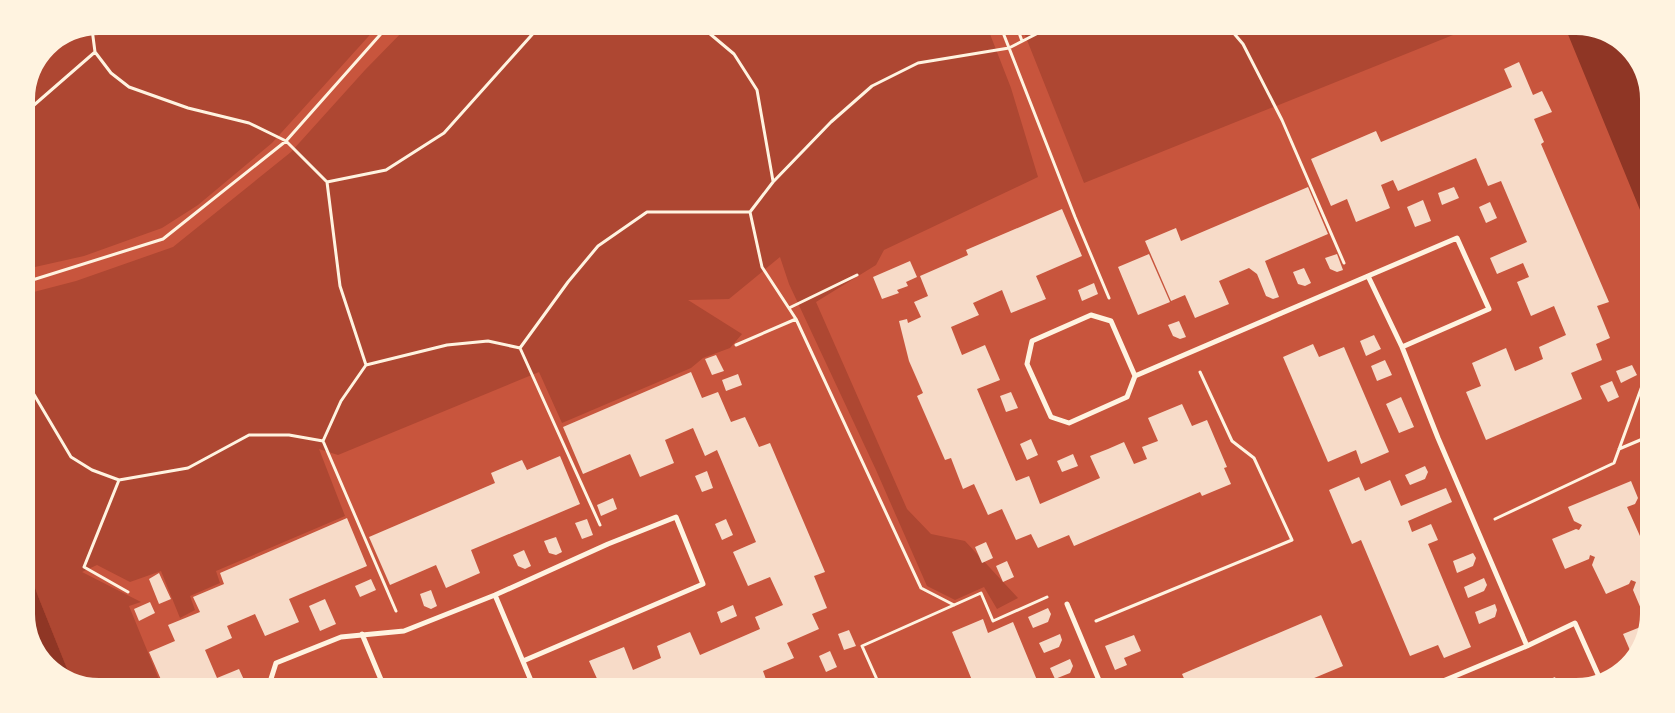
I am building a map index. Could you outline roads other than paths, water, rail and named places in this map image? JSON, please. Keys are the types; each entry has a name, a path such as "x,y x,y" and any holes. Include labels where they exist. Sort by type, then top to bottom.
{"street":[{"path":"1135,376 1111,321 1091,315 1032,341 1027,364 1051,417 1069,423 1127,397 1135,376 1457,238 1489,309 1402,347"},
{"path":"1368,276 1402,347 1438,438 1527,646"},
{"path":"271,678 276,663 340,637 404,630 495,595 608,544 676,517 703,584 523,661"},
{"path":"495,595 530,678"},
{"path":"1067,604 1098,678"},
{"path":"1450,678 1527,646 1575,623 1597,674"},
{"path":"362,634 380,678"}]}
